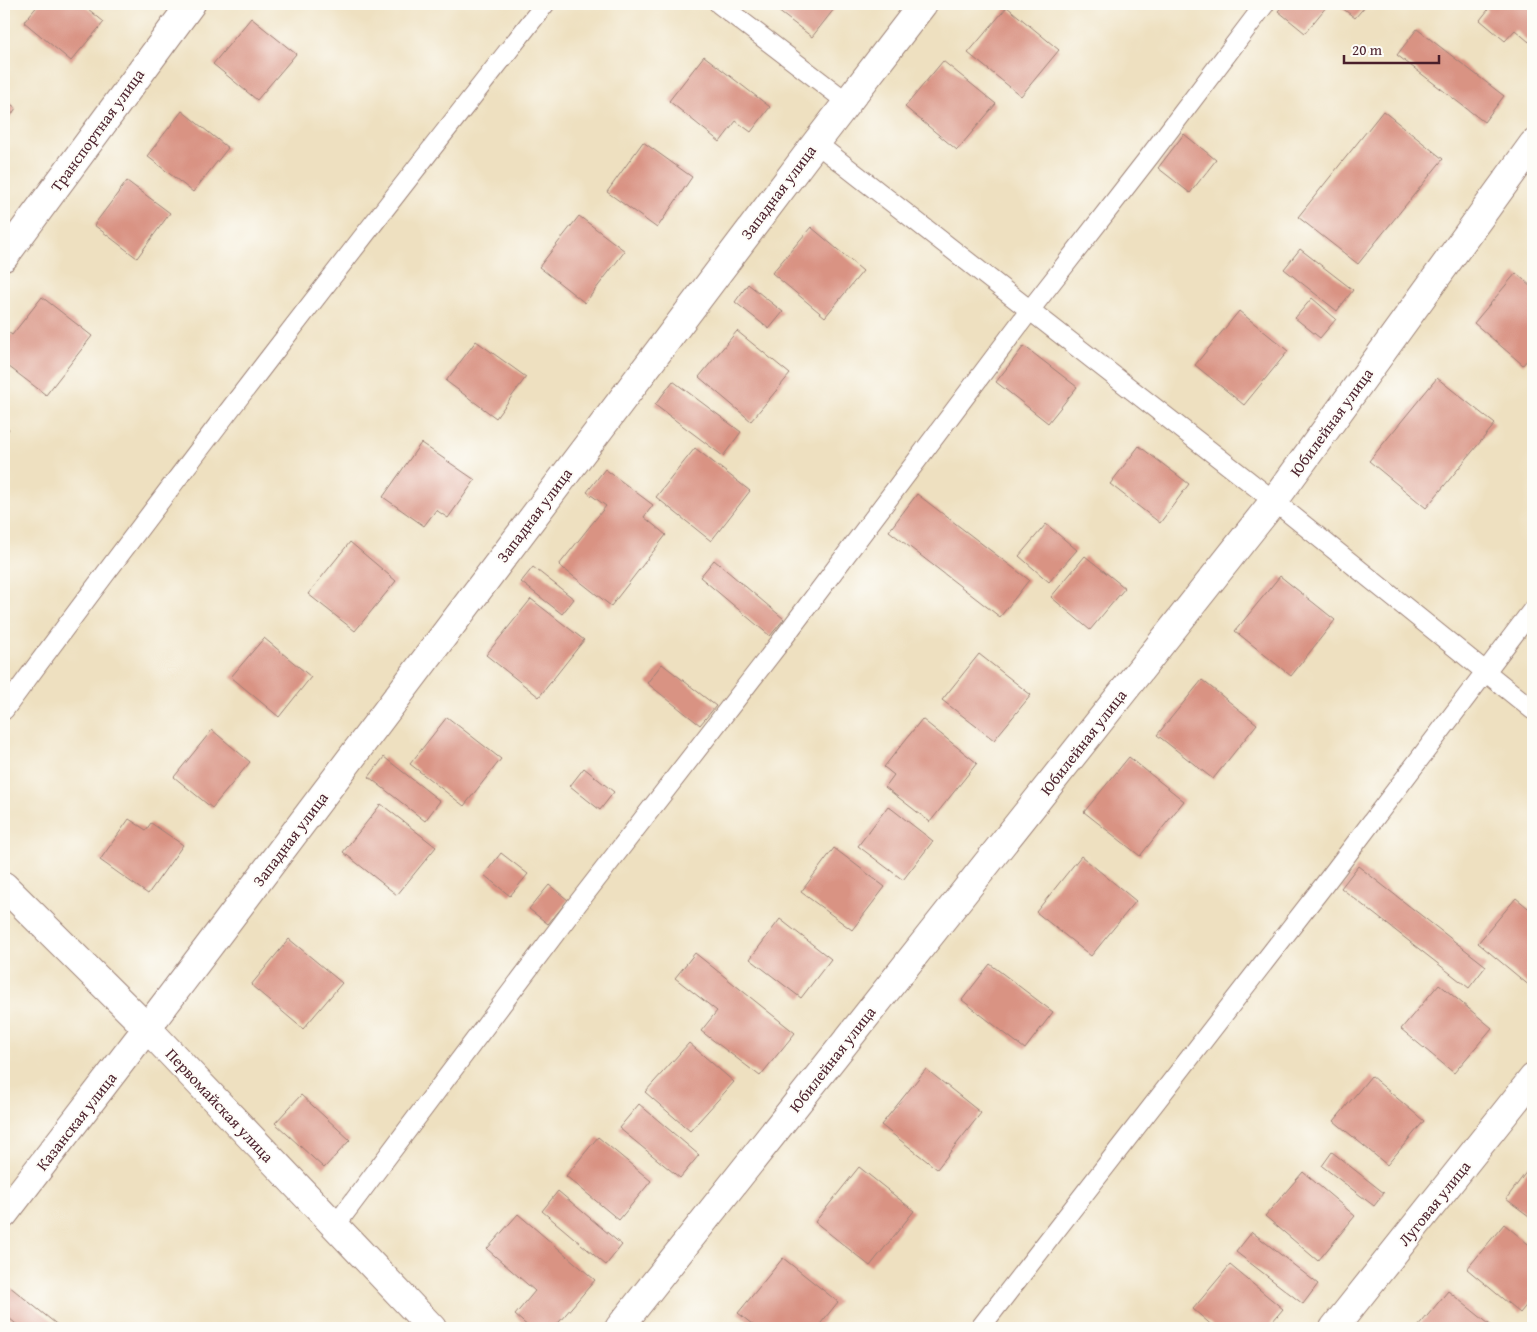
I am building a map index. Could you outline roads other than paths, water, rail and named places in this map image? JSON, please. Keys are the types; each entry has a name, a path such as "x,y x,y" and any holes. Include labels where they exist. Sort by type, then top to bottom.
{"street":[{"name":"Транспортная улица","path":"4,257 190,4"},
{"name":"Западная улица","path":"148,1028 816,142 923,4"},
{"name":"Юбилейная улица","path":"619,1328 1274,501 1533,144"},
{"name":"Первомайская улица","path":"4,886 148,1028 432,1328"},
{"name":"Казанская улица","path":"4,1214 148,1028"},
{"name":"Луговая улица","path":"1334,1328 1533,1078"}],"lane":[{"path":"4,710 98,583 303,314 545,4"},
{"path":"719,4 847,102"},
{"path":"335,1226 578,903 786,636 1030,310 1265,4"},
{"path":"816,142 1274,501 1533,710"},
{"path":"980,1328 1324,885 1533,609"}]}
